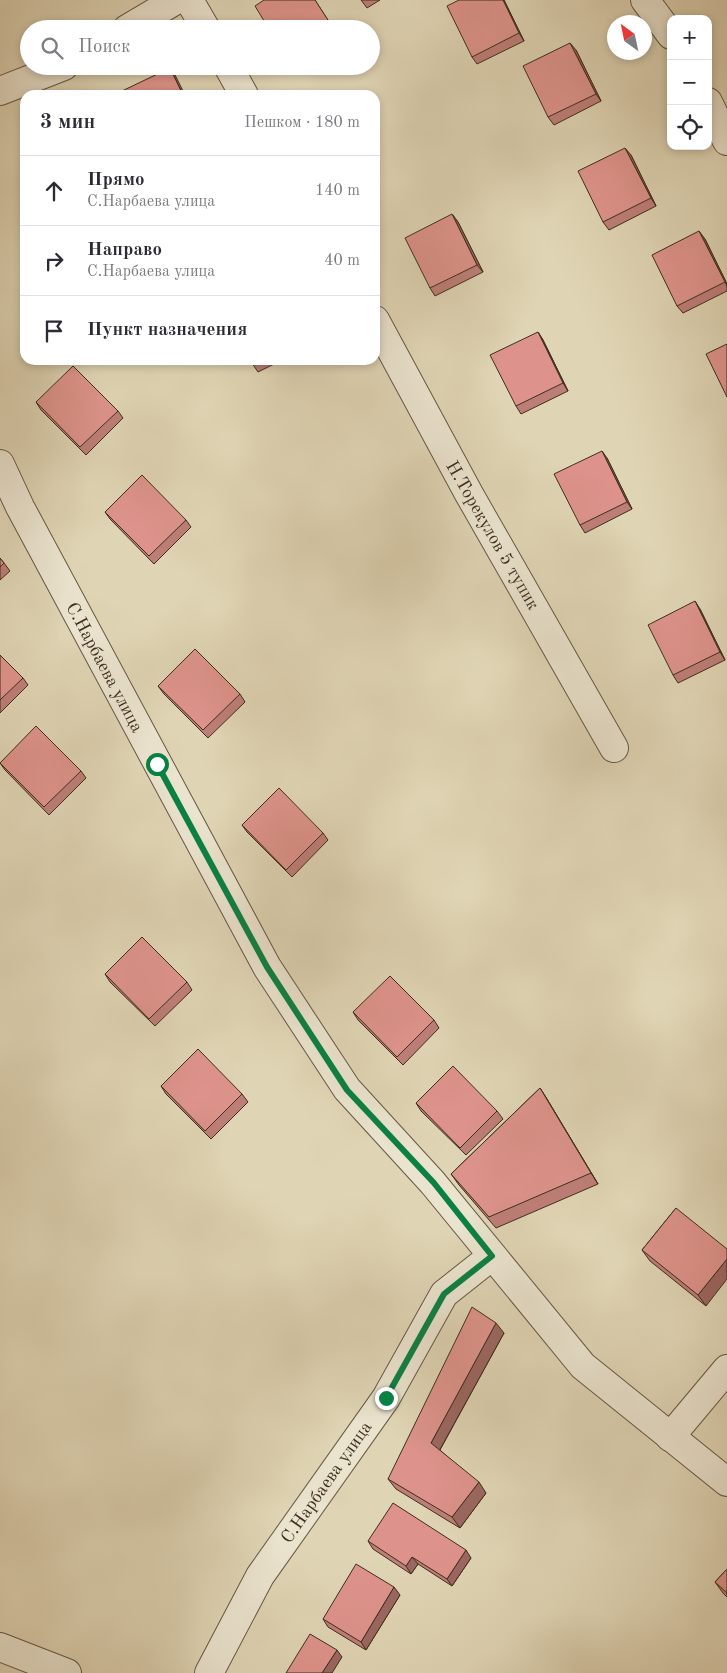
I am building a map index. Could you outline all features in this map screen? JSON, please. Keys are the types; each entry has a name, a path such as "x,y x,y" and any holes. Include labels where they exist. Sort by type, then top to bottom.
{"street":[{"path":"142,20 176,0"},
{"path":"189,0 201,20"},
{"path":"645,0 667,30"},
{"path":"0,91 41,75"},
{"path":"233,75 241,90"},
{"path":"710,105 727,140"},
{"name":"Н.Торекулов 5 тупик","path":"380,329 468,494 614,748"},
{"name":"С.Нарбаева улица","path":"0,464 20,507 267,967 347,1090 434,1183 583,1366 727,1482"},
{"name":"С.Нарбаева улица","path":"209,1673 260,1576 386,1398 444,1294 492,1256"},
{"path":"670,1436 727,1369"},
{"path":"0,1647 67,1673"}],"building":[{"path":"264,0 315,0 328,20 264,20 255,6"},
{"path":"459,0 503,0 519,33 472,57 447,6"},
{"path":"570,43 596,94 548,117 523,66"},
{"path":"155,75 173,75 181,90 124,90"},
{"path":"625,148 651,198 603,222 578,171"},
{"path":"452,214 477,265 430,288 405,238"},
{"path":"699,231 725,282 677,306 652,255"},
{"path":"538,332 563,383 516,406 490,355"},
{"path":"727,344 727,397 706,354"},
{"path":"73,366 118,411 80,447 36,402"},
{"path":"602,451 627,502 580,525 554,474"},
{"path":"142,475 186,520 149,556 105,512"},
{"path":"0,558 4,563 0,567"},
{"path":"695,601 720,652 673,675 648,625"},
{"path":"195,649 240,694 203,730 158,686"},
{"path":"0,655 23,678 0,700"},
{"path":"36,726 81,771 44,807 0,763"},
{"path":"279,788 323,833 286,870 242,825"},
{"path":"142,937 187,982 149,1019 105,974"},
{"path":"390,976 434,1020 397,1057 353,1012"},
{"path":"198,1049 242,1094 205,1131 161,1086"},
{"path":"453,1066 497,1111 460,1148 416,1103"},
{"path":"540,1088 591,1173 489,1217 451,1174"},
{"path":"676,1208 727,1249 727,1259 698,1295 642,1250"},
{"path":"472,1307 496,1323 431,1443 479,1482 452,1517 388,1479"},
{"path":"393,1503 466,1550 447,1579 412,1557 406,1566 368,1541"},
{"path":"356,1564 394,1587 361,1642 323,1619"},
{"path":"727,1569 727,1593 715,1582"},
{"path":"310,1634 337,1650 322,1673 286,1673"}],"route":[{"path":"157,764 267,967 347,1090 434,1183 492,1256 444,1294 386,1398"}]}
